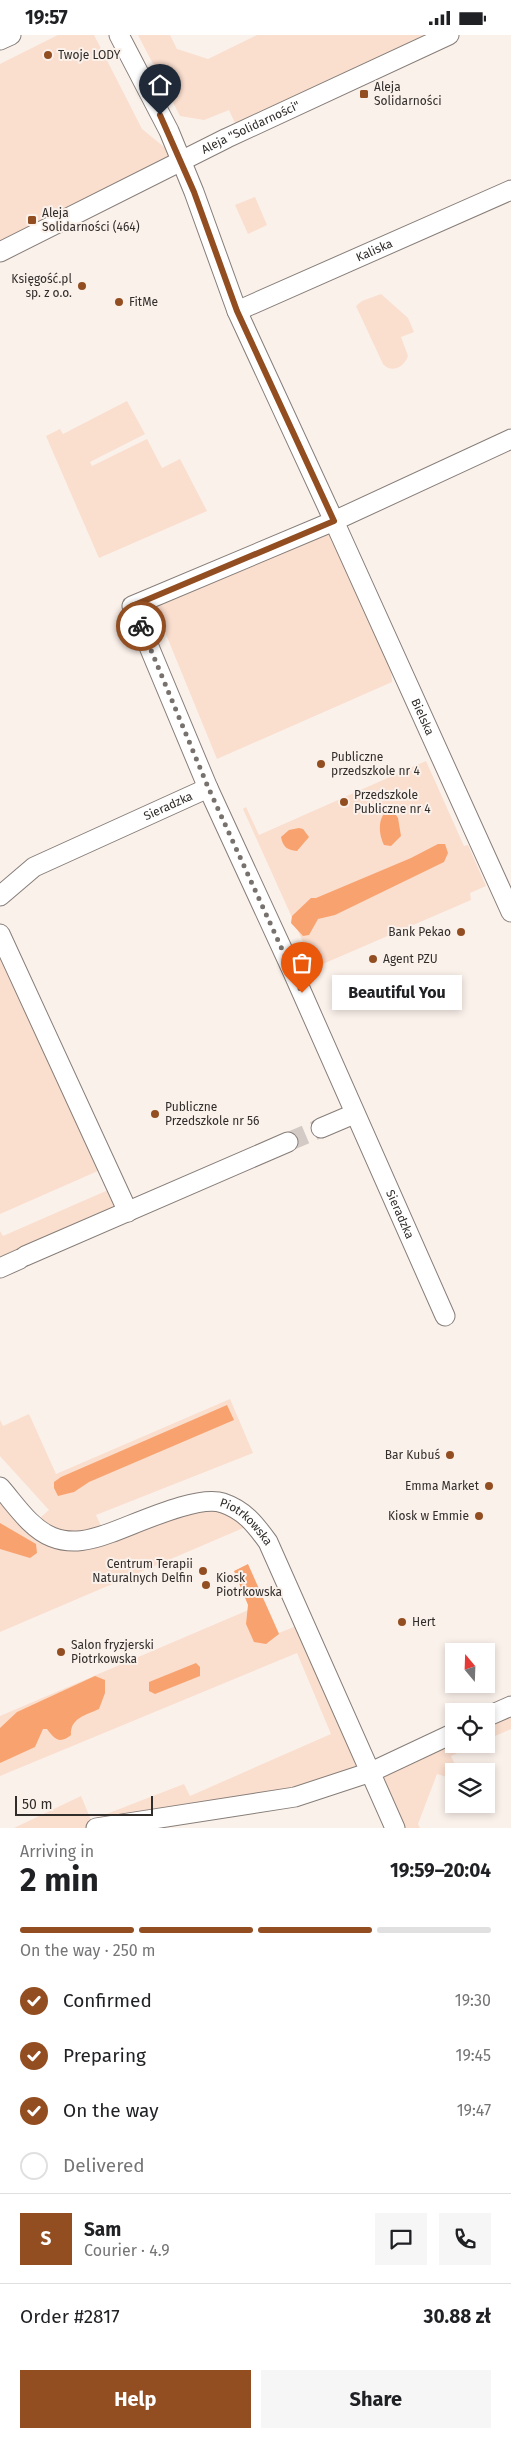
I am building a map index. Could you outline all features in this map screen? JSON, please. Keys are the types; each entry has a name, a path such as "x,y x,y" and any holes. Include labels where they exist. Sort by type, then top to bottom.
{"street":[{"path":"0,40 11,35"},
{"name":"Bielska","path":"119,35 169,131 194,192 237,311 511,912"},
{"name":"Aleja \"Solidarności\"","path":"0,252 180,161 449,35"},
{"name":"Kaliska","path":"237,311 511,190"},
{"path":"208,787 132,606 334,521 511,439"},
{"name":"Sieradzka","path":"0,896 34,867 208,787 291,968 445,1316"},
{"path":"0,934 128,1211"},
{"path":"321,1128 354,1114"},
{"path":"0,1268 288,1142"},
{"name":"Piotrkowska","path":"0,1487 33,1524 50,1536 67,1541 89,1541 194,1503 221,1502 241,1511 255,1523 268,1542 395,1828"},
{"path":"495,1713 511,1706"},
{"path":"96,1828 295,1797 370,1773 445,1737"}],"shaded area":[{"path":"58,35 94,35 142,129 181,161 0,252 0,64"},
{"path":"138,35 170,35 177,49 208,59 257,35 425,35 235,123 229,110 204,120 180,116"},
{"path":"255,197 267,225 248,234 235,205"},
{"path":"381,294 408,318 414,332 401,337 408,356 401,366 394,369 390,369 383,364 356,306 362,301"},
{"path":"127,401 145,434 90,462 92,466 147,439 162,468 180,459 207,511 99,558 46,436 60,429 63,434"},
{"path":"336,526 389,643 392,682 217,759 163,627 149,606"},
{"path":"426,761 464,846 468,845 486,886 470,893 471,900 295,976 288,962 308,953 243,809 246,807 259,835"},
{"path":"391,808 398,818 401,836 391,846 384,845 380,825 383,815"},
{"path":"303,829 309,837 297,851 288,849 284,846 281,837 289,830"},
{"path":"438,844 445,844 448,853 444,862 335,915 318,919 309,935 303,936 291,923 292,916 311,898 316,898 411,858"},
{"path":"0,934 107,1167 0,1214"},
{"path":"115,1187 128,1212 0,1268 0,1231 3,1236"},
{"path":"230,1399 253,1453 96,1515 105,1535 194,1503 255,1523 0,1632 0,1487 33,1524 49,1510 0,1456 0,1420 3,1426 29,1414 56,1474"},
{"path":"227,1405 234,1420 89,1482 74,1492 58,1496 54,1488 54,1482 61,1477"},
{"path":"0,1523 36,1544 37,1553 30,1558 0,1549"},
{"path":"248,1564 279,1634 266,1644 254,1642 246,1624 248,1605 234,1571"},
{"path":"265,1603 279,1633 304,1623 371,1772 445,1737 445,1753 458,1753 451,1756 454,1763 445,1763 445,1776 437,1774 418,1824 420,1828 395,1828 370,1773 96,1828 14,1828 81,1796 91,1820 184,1784 190,1796 331,1734 297,1653 0,1776 0,1716"},
{"path":"196,1663 200,1667 200,1676 155,1694 149,1691 149,1682"},
{"path":"95,1676 105,1680 105,1693 99,1709 84,1715 76,1721 71,1729 71,1735 60,1740 47,1729 43,1729 35,1747 0,1763 0,1728 17,1712"},
{"path":"511,1696 511,1729 495,1736 495,1713"}],"tunnel":[{"path":"288,1142 321,1128"}],"way so far":[{"path":"141,626 208,787 302,993"}],"place":[{"name":"Twoje LODY","path":"48,55"},
{"name":"Aleja Solidarności","path":"364,94"},
{"name":"Aleja Solidarności (464)","path":"32,220"},
{"name":"Księgość.pl sp. z o.o.","path":"82,286"},
{"name":"FitMe","path":"119,302"},
{"name":"Publiczne przedszkole nr 4","path":"321,764"},
{"name":"Przedszkole Publiczne nr 4","path":"344,802"},
{"name":"Bank Pekao","path":"461,932"},
{"name":"Agent PZU","path":"373,959"},
{"name":"Beautiful You","path":"302,993"},
{"name":"Publiczne Przedszkole nr 56","path":"155,1114"},
{"name":"Bar Kubuś","path":"450,1455"},
{"name":"Emma Market","path":"489,1486"},
{"name":"Kiosk w Emmie","path":"479,1516"},
{"name":"Centrum Terapii Naturalnych Delfin","path":"203,1571"},
{"name":"Kiosk Piotrkowska","path":"206,1585"},
{"name":"Hert","path":"402,1622"},
{"name":"Salon fryzjerski Piotrkowska","path":"61,1652"}],"route":[{"path":"141,626 132,606 334,521 237,311 194,192 169,131 160,115"}]}
